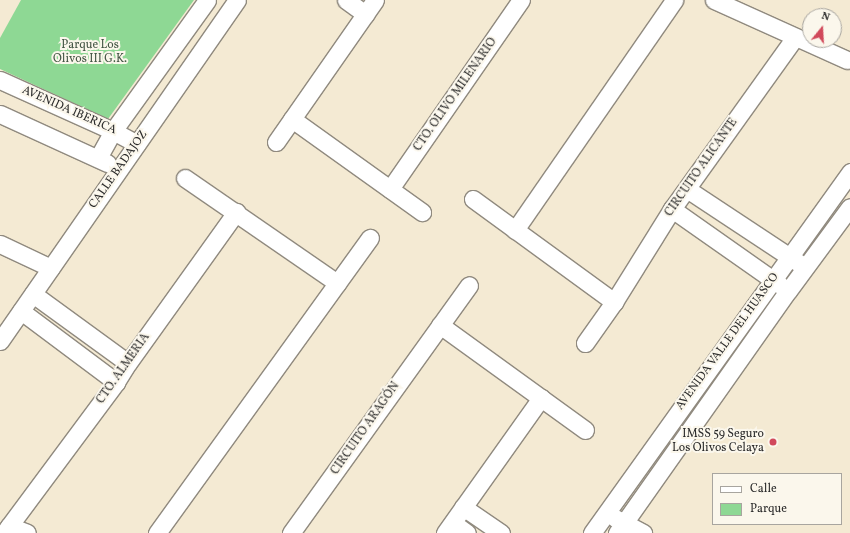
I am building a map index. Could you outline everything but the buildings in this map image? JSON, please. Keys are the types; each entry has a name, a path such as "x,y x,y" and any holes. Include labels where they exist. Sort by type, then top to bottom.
{"street":[{"name":"CALLE BADAJOZ","path":"98,158 113,131 207,0"},
{"name":"CALLE BADAJOZ","path":"0,341 237,0"},
{"path":"346,0 364,14"},
{"path":"276,142 375,0"},
{"name":"CTO. OLIVO MILENARIO","path":"390,189 521,0"},
{"path":"515,230 674,0"},
{"path":"714,0 847,60"},
{"name":"CIRCUITO ALICANTE","path":"585,343 614,302 672,209 795,37"},
{"name":"AVENIDA IBERICA","path":"0,80 113,131 137,144"},
{"path":"0,114 120,168"},
{"path":"292,119 422,212"},
{"name":"AVENIDA VALLE DEL HUASCO","path":"592,533 850,172"},
{"path":"186,178 337,283"},
{"path":"687,189 806,267"},
{"path":"473,199 614,302"},
{"name":"AVENIDA VALLE DEL HUASCO","path":"621,529 788,291 850,206"},
{"path":"672,209 788,291"},
{"name":"CTO. ALMERIA","path":"27,533 7,529 116,382 128,362 236,212"},
{"path":"157,533 370,238"},
{"path":"0,244 51,268"},
{"name":"CIRCUITO ARAGÓN","path":"291,533 469,285"},
{"path":"33,294 128,362"},
{"path":"21,311 116,382"},
{"path":"440,324 585,430"},
{"path":"467,533 449,528 541,398"},
{"path":"463,507 501,533"},
{"path":"607,512 621,529 643,533"}],"green space":[{"name":"Parque Los Olivos III G.K.","path":"21,0 194,0 108,119 0,69 0,38"}],"place":[{"name":"IMSS 59 Seguro Los Olivos Celaya","path":"773,442"}]}
